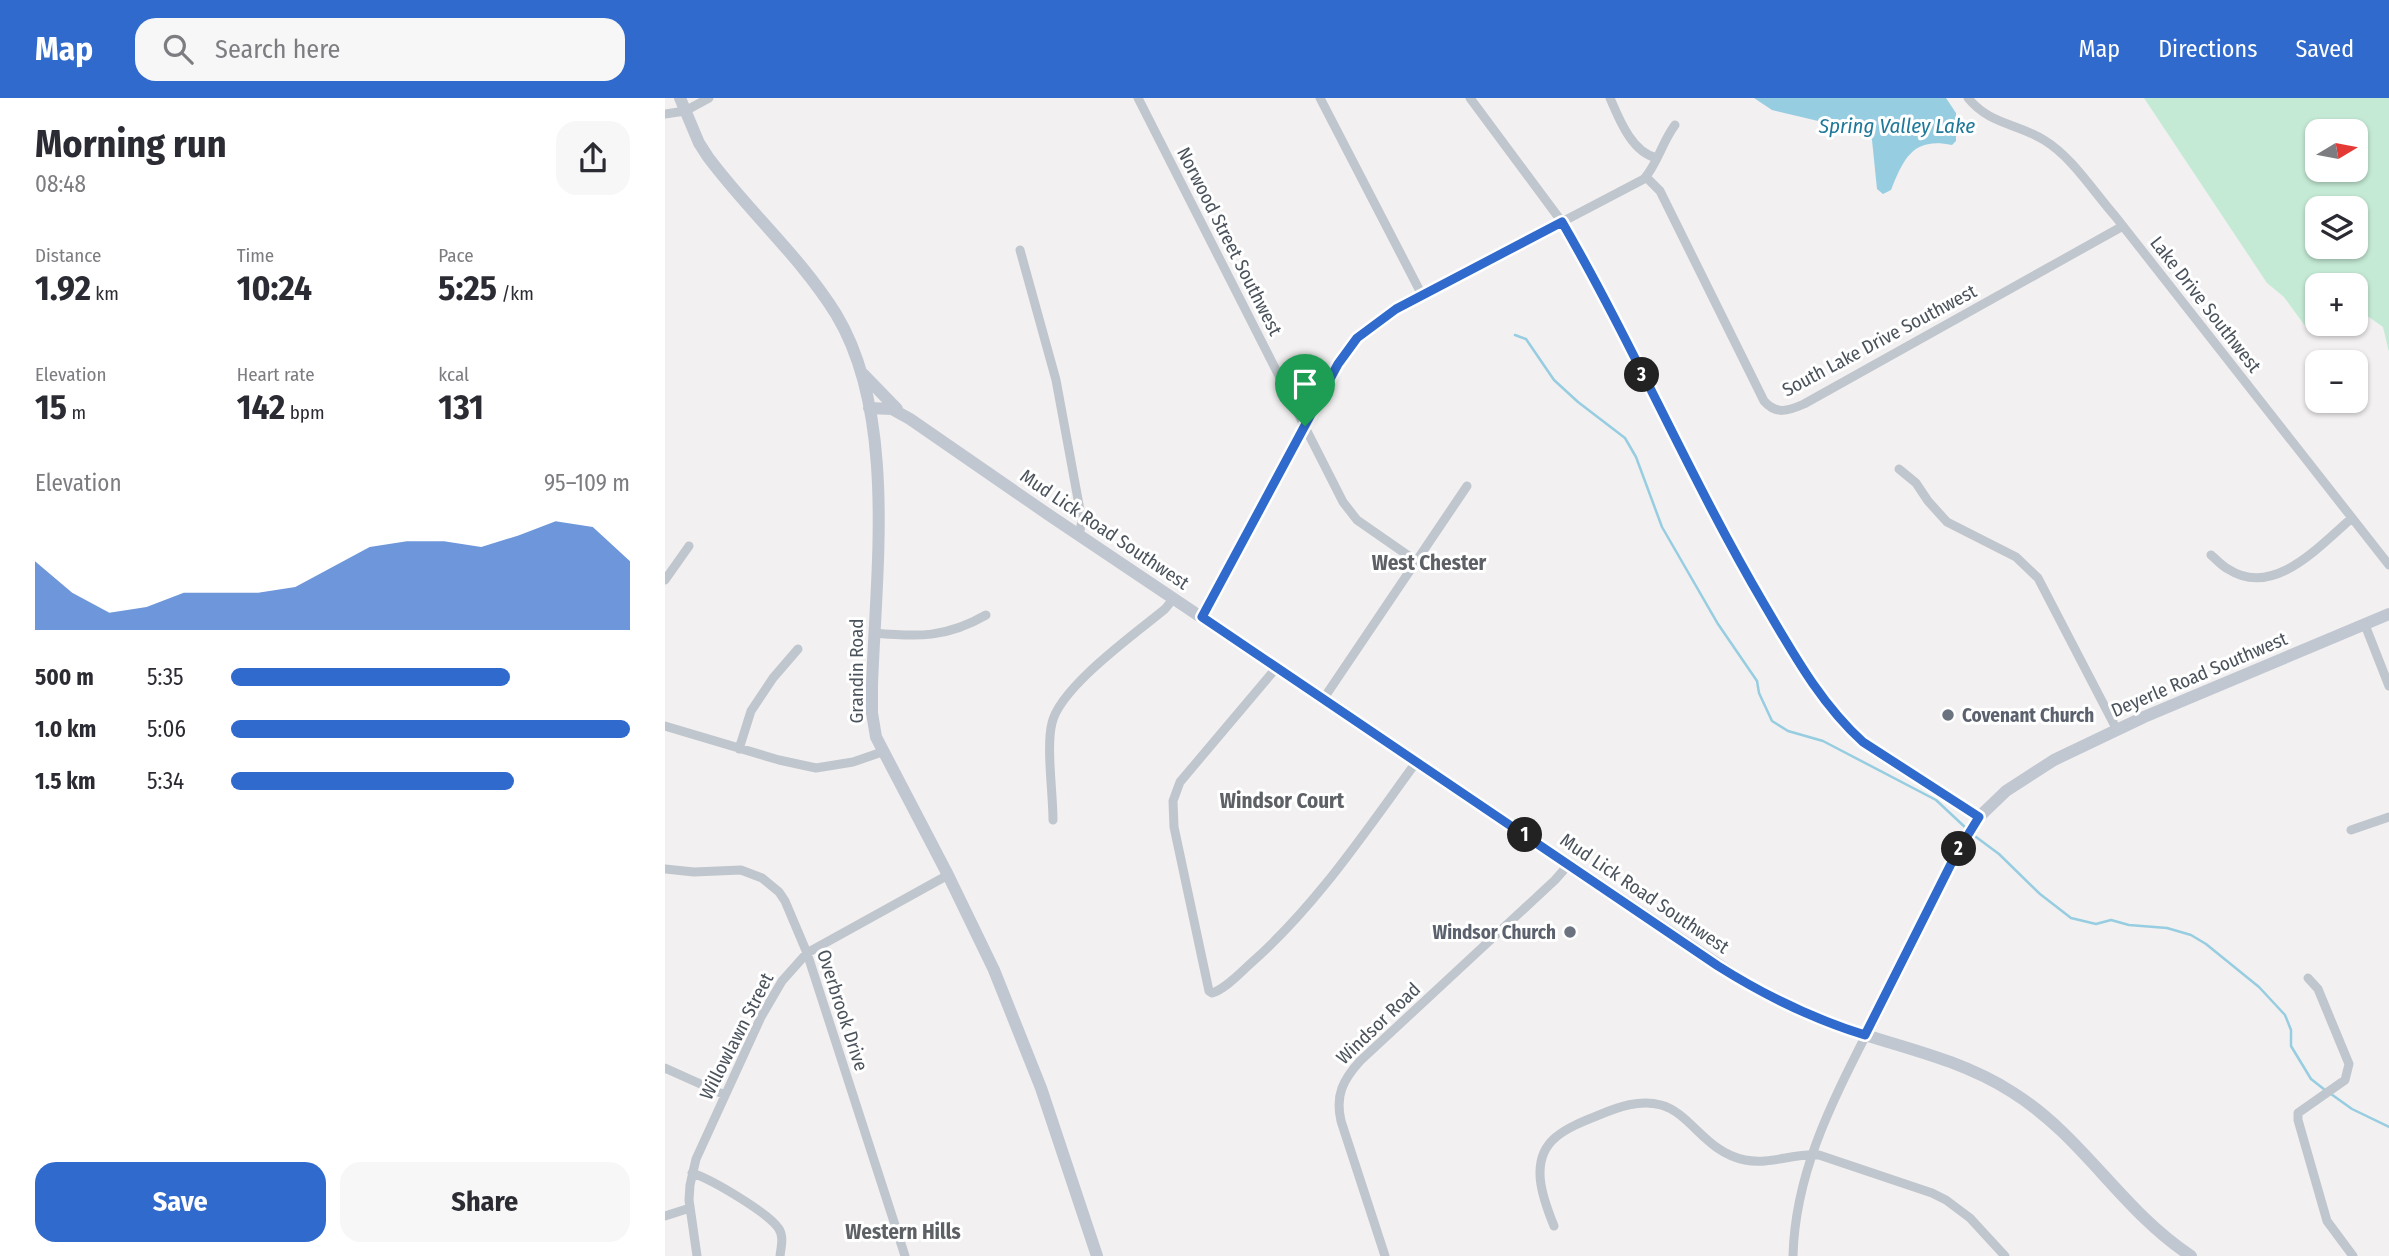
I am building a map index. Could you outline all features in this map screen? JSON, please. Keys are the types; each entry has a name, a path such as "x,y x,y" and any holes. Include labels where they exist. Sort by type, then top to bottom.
{"street":[{"path":"665,114 683,104 709,98"},
{"name":"Norwood Street Southwest","path":"1138,98 1350,512 1375,534 1416,561"},
{"path":"1320,98 1422,295"},
{"path":"1471,98 1562,222 1728,541 1814,687 1848,729 1863,742 1974,825"},
{"path":"1610,98 1631,139 1647,155 1657,158"},
{"name":"Lake Drive Southwest","path":"1968,98 1990,118 2032,133 2067,160 2123,226 2389,565"},
{"name":"Grandin Road","path":"683,104 708,157 807,273 835,314 861,372 869,408 880,513 872,713 876,737 994,970 1041,1088 1097,1256"},
{"path":"1202,617 1338,364 1357,338 1388,314 1422,295 1646,177 1675,125"},
{"name":"South Lake Drive Southwest","path":"1646,177 1660,191 1764,401 1769,407 1780,411 1804,404 2123,226"},
{"path":"1020,250 1060,397 1082,520 1079,535"},
{"path":"861,372 899,412"},
{"name":"Mud Lick Road Southwest","path":"869,408 884,407 899,412 1752,987 1817,1018 1964,1067 1999,1084 2035,1107 2067,1134 2137,1214 2191,1256"},
{"path":"1899,469 1916,483 1947,522 2016,557 2038,578 2117,730"},
{"path":"1324,698 1467,486"},
{"path":"2211,555 2228,569 2241,575 2262,578 2281,573 2296,565 2352,518"},
{"path":"665,580 689,546"},
{"path":"1053,820 1050,734 1058,707 1078,683 1165,609 1174,598"},
{"name":"Deyerle Road Southwest","path":"1793,1256 1798,1203 1810,1154 1865,1035 1974,825 2018,781 2054,760 2117,730 2389,614"},
{"path":"874,633 913,636 944,634 986,615"},
{"path":"2365,625 2389,686"},
{"path":"739,749 751,711 773,678 798,649"},
{"path":"1277,667 1181,782 1173,801 1176,838 1209,991 1212,993 1236,976 1303,913 1417,761"},
{"path":"665,726 739,749 816,768 853,762 882,752"},
{"path":"2351,830 2389,817"},
{"name":"Windsor Road","path":"1385,1256 1341,1121 1339,1101 1343,1083 1360,1061 1569,864"},
{"name":"Overbrook Drive","path":"665,869 694,872 741,870 762,878 779,892 785,901 807,953 905,1256"},
{"name":"Willowlawn Street","path":"697,1256 689,1185 696,1158 771,997 807,953 948,875"},
{"path":"2308,978 2318,989 2349,1063 2345,1080 2298,1113 2298,1120 2327,1221 2353,1256"},
{"path":"665,1068 725,1095"},
{"path":"1554,1226 1540,1179 1545,1151 1550,1142 1564,1131 1623,1106 1651,1103 1669,1108 1717,1148 1733,1157 1754,1161 1810,1154 1823,1156 1939,1197 1970,1218 2005,1256"},
{"path":"692,1173 721,1186 777,1227 782,1238 780,1256"},
{"path":"665,1216 690,1208"}],"green space":[{"path":"2144,98 2389,98 2389,352 2383,327 2368,316 2368,273 2305,273 2305,326 2284,297 2267,283"}],"water":[{"name":"Spring Valley Lake","path":"1754,98 1946,98 1956,113 1956,141 1952,145 1939,143 1919,147 1906,160 1891,190 1883,194 1877,189 1869,133 1772,110"}],"waterway":[{"path":"1515,335 1526,339 1554,380 1625,438 1636,457 1662,527 1718,624 1757,681 1759,693 1772,721 1788,731 1823,741 1936,800 1967,829"},
{"path":"1972,834 1999,854 2040,894 2071,918 2096,924 2111,920 2129,925 2167,928 2191,935 2206,944 2259,987 2285,1015 2291,1030 2291,1046 2311,1079 2325,1090"},
{"path":"2331,1094 2352,1109 2389,1127"}],"place":[{"name":"Covenant Church","path":"1948,715"},
{"name":"Windsor Church","path":"1570,932"}],"district":[{"name":"West Chester","path":"1429,563"},
{"name":"Windsor Court","path":"1282,801"},
{"name":"Western Hills","path":"903,1232"}],"route":[{"path":"1562,222 1728,541 1814,687 1848,729 1863,742 1979,817 1955,856 1865,1035 1771,998 1718,966 1202,617 1305,426 1347,350 1369,327 1396,309 1562,222"}]}
